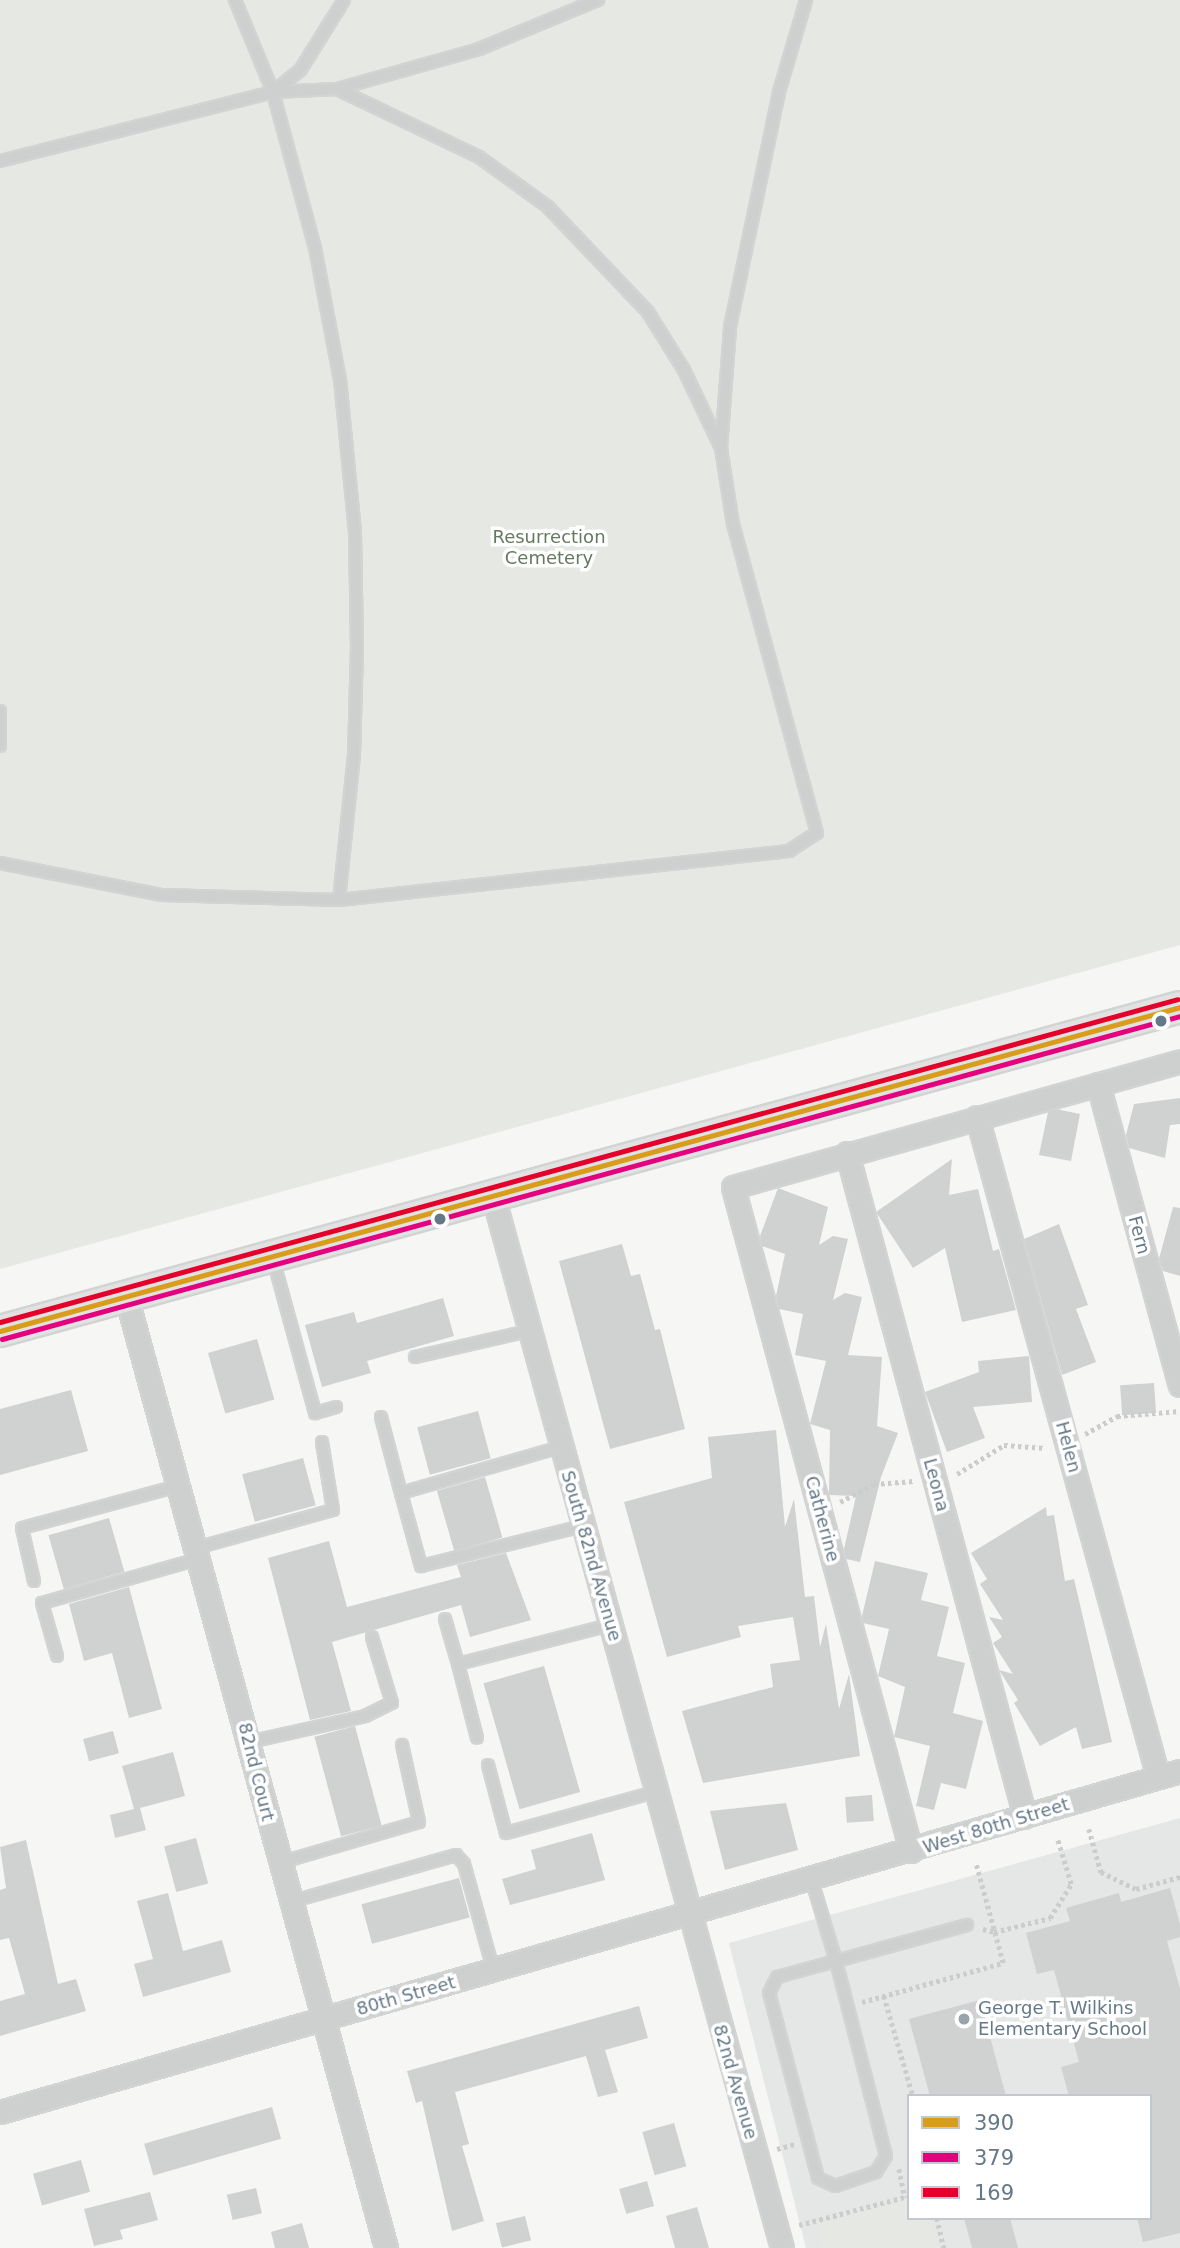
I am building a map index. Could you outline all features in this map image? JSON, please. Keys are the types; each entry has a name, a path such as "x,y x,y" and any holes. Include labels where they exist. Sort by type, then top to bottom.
{"main road":[{"path":"0,1331 1180,1007"}],"street":[{"path":"847,1153 1180,1061"},
{"name":"Fern","path":"1098,1084 1180,1385"},
{"name":"Helen","path":"977,1118 1158,1777"},
{"name":"Catherine","path":"847,1153 733,1187 911,1851"},
{"name":"Leona","path":"847,1153 1025,1816"},
{"name":"South 82nd Avenue","path":"492,1196 689,1917"},
{"name":"82nd Court","path":"125,1296 249,1742 321,2020 386,2248"},
{"name":"West 80th Street","path":"812,1881 1180,1771"},
{"name":"80th Street","path":"0,2112 812,1881"},
{"name":"82nd Avenue","path":"689,1917 782,2248"}],"lane":[{"path":"235,0 273,92 315,248 338,366 355,532 354,755 339,900"},
{"path":"273,92 301,69 344,0"},
{"path":"0,161 273,92 337,89 479,49 598,0"},
{"path":"0,863 161,895 339,900 789,852 817,833 733,524 721,448 730,327 779,92 806,0"},
{"path":"337,89 479,157 548,206 648,312 684,370 721,448"},
{"path":"0,711 0,746"},
{"path":"272,1256 315,1413 336,1407"},
{"path":"415,1357 528,1331"},
{"path":"381,1417 421,1566 583,1526"},
{"path":"57,1656 42,1604 333,1510 322,1442"},
{"path":"401,1493 560,1447"},
{"path":"34,1581 22,1528 178,1486"},
{"path":"444,1619 477,1738"},
{"path":"458,1664 610,1625"},
{"path":"249,1742 365,1716 392,1703 372,1637"},
{"path":"279,1863 419,1822 402,1745"},
{"path":"488,1765 506,1833 655,1792"},
{"path":"290,1902 456,1855 464,1864 494,1972"},
{"path":"812,1881 836,1961 886,2156 876,2172 835,2186 818,2178 769,1993 776,1977 836,1961 967,1925"}],"path":[{"path":"820,1512 874,1484 953,1477 1004,1445 1059,1448 1117,1416 1180,1411"},
{"path":"1089,1829 1101,1871 1136,1889 1180,1877"},
{"path":"994,1932 1050,1918 1071,1884 1057,1838"},
{"path":"847,2006 1003,1963 976,1864"},
{"path":"884,1996 912,2094"},
{"path":"798,2225 907,2197"},
{"path":"937,2220 944,2248"}],"shaded area":[{"name":"George T. Wilkins Elementary School","path":"1180,1818 1180,2248 806,2248 729,1943"}],"green space":[{"name":"Resurrection Cemetery","path":"0,0 1180,0 1180,945 0,1269"},
{"path":"907,2200 907,2220 931,2220 938,2248 823,2248 817,2224"}],"building":[{"path":"1180,1098 1180,1124 1170,1125 1165,1158 1129,1148 1126,1135 1134,1104"},
{"path":"1056,1109 1080,1114 1071,1161 1039,1155 1048,1112"},
{"path":"952,1159 949,1195 978,1189 993,1251 999,1249 1016,1310 962,1322 945,1248 913,1268 876,1212"},
{"path":"778,1188 828,1207 819,1245 833,1236 848,1239 833,1300 845,1293 862,1297 848,1355 882,1357 877,1426 898,1433 881,1477 860,1562 846,1559 844,1549 856,1496 829,1495 830,1430 810,1424 826,1361 795,1355 803,1314 779,1309 776,1296 785,1254 762,1246 760,1236"},
{"path":"1173,1207 1180,1208 1180,1276 1163,1271 1159,1259"},
{"path":"1059,1224 1088,1305 1076,1309 1096,1362 1062,1375 1024,1239"},
{"path":"622,1244 631,1276 640,1274 655,1330 660,1329 685,1429 610,1449 559,1261"},
{"path":"443,1298 454,1336 367,1361 371,1373 322,1387 305,1325 354,1312 357,1323"},
{"path":"257,1339 274,1400 225,1414 208,1353"},
{"path":"1029,1356 1032,1402 973,1407 985,1438 947,1452 925,1392 979,1372 978,1361"},
{"path":"1154,1383 1156,1413 1122,1415 1120,1385"},
{"path":"71,1390 88,1451 0,1475 0,1409"},
{"path":"478,1411 491,1458 430,1475 417,1427"},
{"path":"776,1430 785,1527 794,1499 805,1597 814,1596 820,1647 826,1624 839,1709 849,1674 860,1756 703,1783 682,1711 773,1687 770,1664 800,1660 793,1617 738,1626 741,1637 667,1657 624,1502 712,1478 708,1437"},
{"path":"303,1458 316,1505 255,1522 242,1474"},
{"path":"485,1477 502,1538 454,1551 437,1491"},
{"path":"1046,1507 1047,1516 1054,1515 1065,1581 1074,1579 1112,1742 1082,1749 1076,1727 1040,1746 1014,1703 1018,1700 999,1670 1013,1674 993,1643 1002,1637 989,1617 1003,1620 980,1584 987,1579 971,1553"},
{"path":"109,1518 124,1572 64,1589 48,1535"},
{"path":"329,1541 347,1607 461,1577 457,1565 506,1553 531,1620 470,1637 461,1605 332,1642 351,1711 310,1720 268,1558"},
{"path":"875,1561 928,1573 921,1600 949,1607 937,1656 965,1663 953,1713 983,1721 966,1789 941,1783 934,1810 916,1806 930,1746 894,1737 905,1687 878,1676 889,1629 863,1623 862,1616"},
{"path":"129,1587 162,1709 129,1718 112,1653 84,1661 69,1604"},
{"path":"544,1666 580,1792 520,1809 483,1683"},
{"path":"355,1726 382,1825 341,1836 314,1737"},
{"path":"113,1731 119,1753 89,1761 83,1739"},
{"path":"173,1752 185,1796 140,1808 146,1830 115,1838 110,1815 134,1809 122,1766"},
{"path":"872,1795 874,1821 847,1823 845,1797"},
{"path":"786,1803 798,1850 725,1870 710,1811"},
{"path":"592,1833 605,1880 510,1905 502,1879 536,1869 531,1850"},
{"path":"196,1838 208,1883 176,1892 164,1847"},
{"path":"26,1840 58,1984 76,1979 86,2011 0,2036 0,2001 25,1994 9,1938 0,1940 0,1890 6,1888 0,1847"},
{"path":"459,1878 470,1918 372,1944 361,1904"},
{"path":"1170,1888 1180,1924 1180,1937 1167,1941 1180,1989 1180,2233 1143,2242 1138,2220 1152,2220 1152,2094 1068,2094 1061,2067 1079,2062 1054,1970 1037,1974 1026,1933 1070,1921 1066,1908 1119,1893 1121,1902"},
{"path":"168,1893 183,1951 222,1940 231,1972 143,1997 134,1964 153,1959 137,1901"},
{"path":"980,2000 1005,2094 929,2094 909,2019"},
{"path":"639,2006 648,2038 605,2050 618,2092 598,2097 586,2056 455,2092 469,2144 462,2146 484,2221 452,2231 422,2101 416,2103 407,2071"},
{"path":"272,2107 281,2139 153,2175 144,2144"},
{"path":"674,2123 686,2166 655,2175 642,2132"},
{"path":"81,2160 90,2192 42,2206 33,2174"},
{"path":"647,2181 654,2206 626,2214 619,2189"},
{"path":"256,2188 262,2213 233,2220 227,2195"},
{"path":"150,2192 158,2220 120,2230 123,2239 94,2246 84,2209"},
{"path":"697,2207 709,2248 675,2248 666,2216"},
{"path":"525,2216 531,2240 502,2248 496,2223"},
{"path":"965,2220 1011,2220 1018,2248 972,2248"},
{"path":"302,2223 309,2248 275,2248 271,2232"}],"transit line":[{"name":"169","path":"0,1322 1178,999"},
{"name":"390","path":"0,1331 1180,1007"},
{"name":"379","path":"2,1339 1180,1016"}],"place":[{"name":"George T. Wilkins Elementary School","path":"964,2019"}]}
